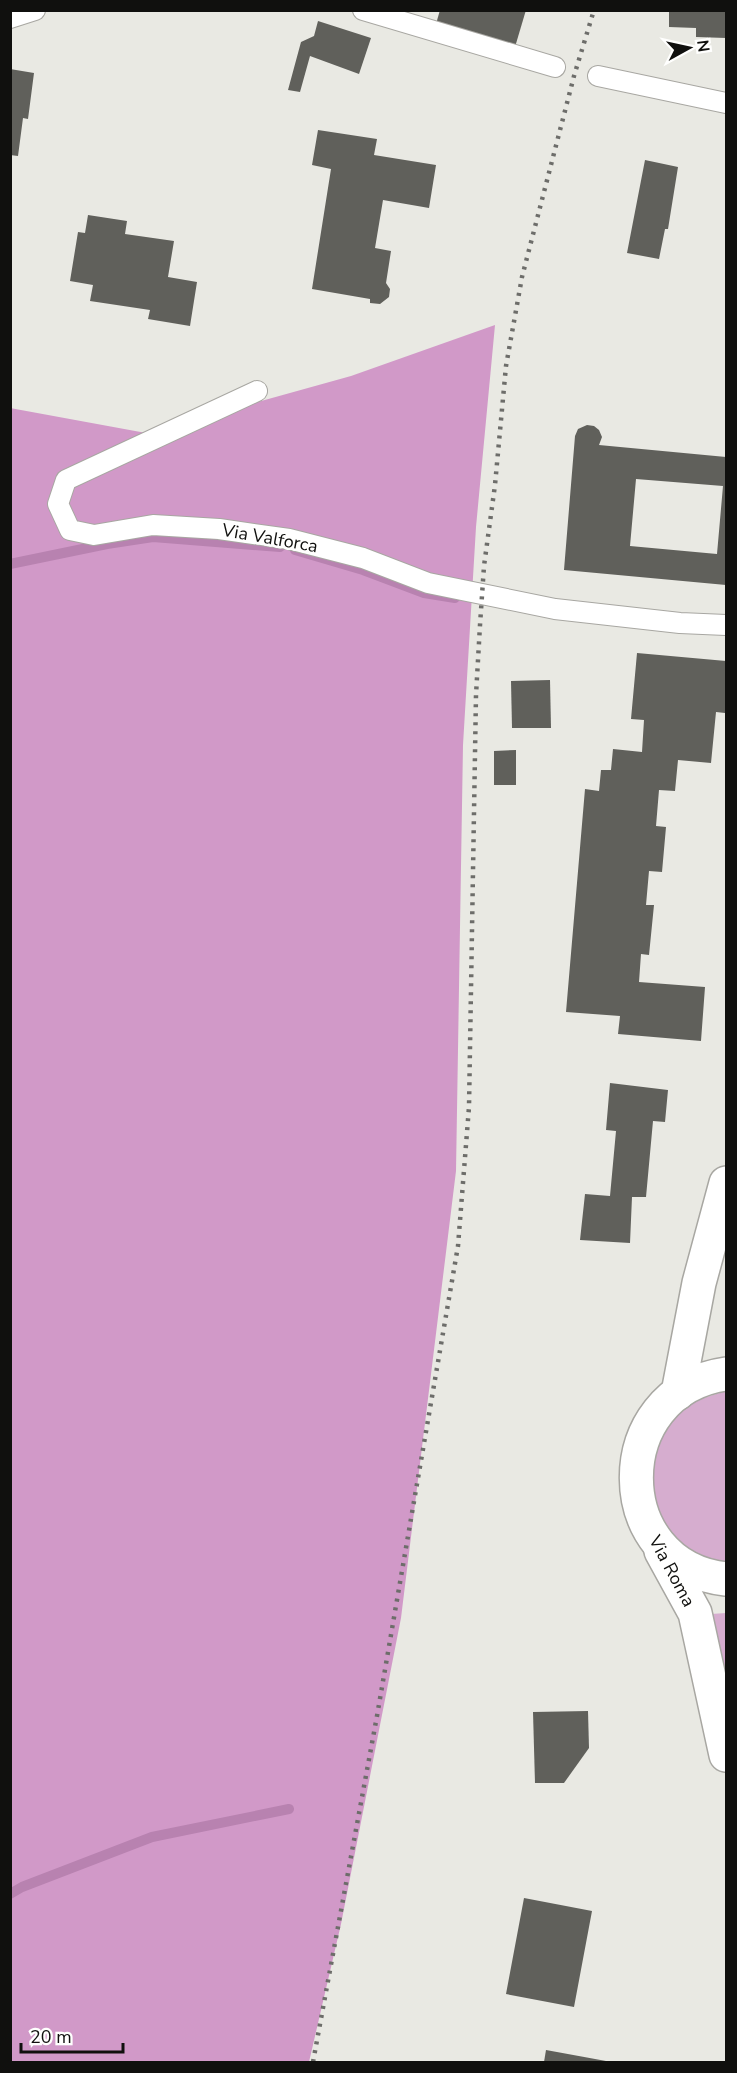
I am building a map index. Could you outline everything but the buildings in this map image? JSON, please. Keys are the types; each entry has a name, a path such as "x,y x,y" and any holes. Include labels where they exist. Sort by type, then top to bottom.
{"main road":[{"path":"678,1393 699,1283 726,1184"},
{"path":"726,1374 707,1378 678,1393 664,1405 652,1420 643,1437 635,1474 636,1492 641,1511 658,1541 675,1559 704,1574 726,1579"},
{"name":"Via Roma","path":"649,1528 695,1613 726,1755"}],"lane":[{"path":"10,18 34,10"},
{"path":"363,10 555,67"},
{"path":"598,76 726,103"},
{"name":"Via Valforca","path":"257,391 66,480 58,504 70,530 94,535 153,525 219,529 289,539 363,558 428,583 555,609 680,623 726,625"}],"shaded area":[{"path":"495,325 476,527 463,745 456,1171 401,1618 341,1924 309,2062 11,2062 10,408 146,433 351,376"},
{"path":"726,1391 726,1571 683,1553 651,1500 653,1458 667,1427 680,1412 697,1400"},
{"path":"726,1613 726,1685 711,1614"}],"waterway":[{"path":"10,564 153,537 280,547"},
{"path":"295,550 363,570 424,593 455,598"},
{"path":"10,1894 22,1887 152,1837 289,1809"}],"railway":[{"path":"313,2062 377,1716 458,1246 469,1107 476,695 484,566 495,485 506,366 522,277 574,76 594,10"}]}
